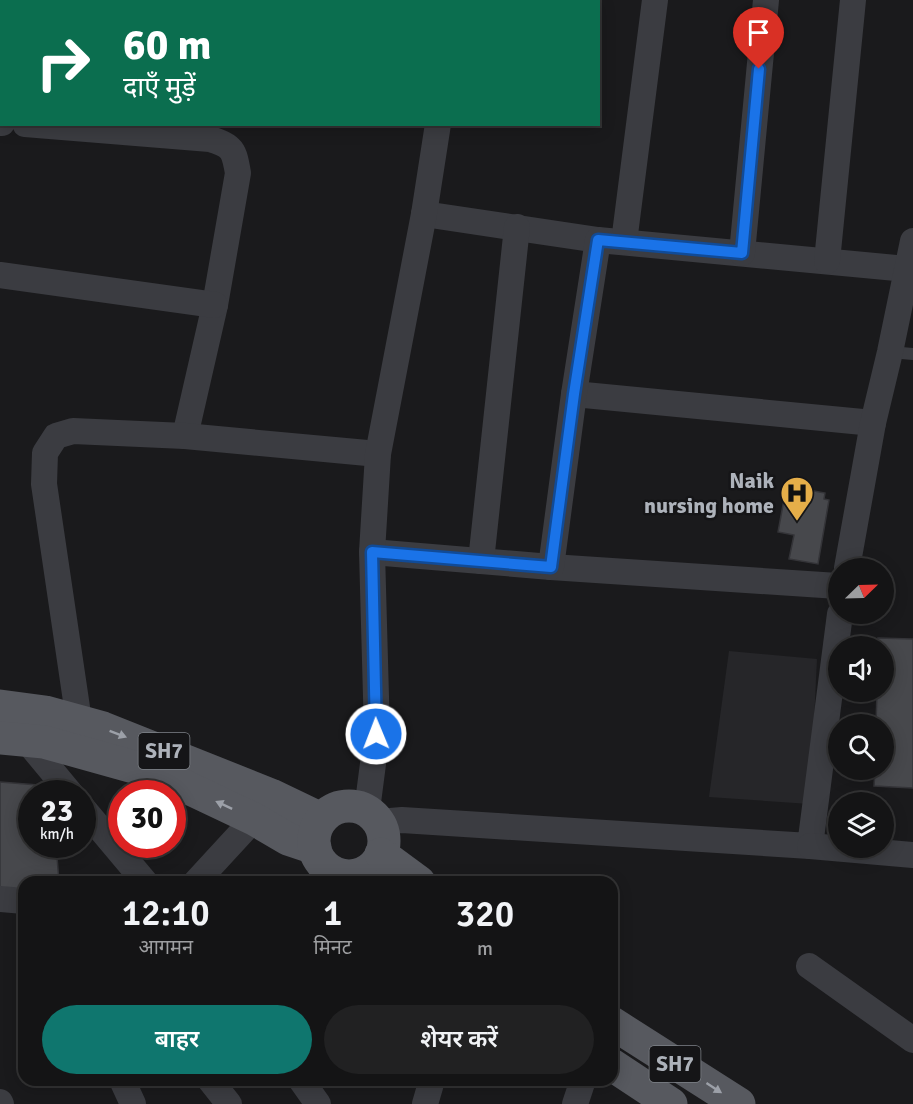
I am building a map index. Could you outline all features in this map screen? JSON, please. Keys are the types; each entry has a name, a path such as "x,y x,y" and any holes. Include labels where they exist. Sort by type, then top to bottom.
{"main road":[{"name":"SH7","path":"0,706 45,712 103,728 318,834 319,859 336,873 346,876 368,870 394,876"},
{"name":"SH7","path":"13,739 44,742 159,774 262,807"},
{"path":"318,834 334,808 351,805 373,816 384,837 368,870"},
{"name":"SH7","path":"618,1027 739,1104"},
{"name":"SH7","path":"618,1069 672,1104"}],"street":[{"path":"624,242 655,0"},
{"path":"742,253 766,0"},
{"path":"827,261 853,0"},
{"path":"50,126 210,139 227,144 236,156 238,173 215,305 185,436"},
{"path":"438,126 424,214 378,454 372,552 376,734 373,816 402,820 810,846 913,855"},
{"path":"424,214 598,240 907,269"},
{"path":"481,561 517,227"},
{"path":"551,567 574,394 598,240"},
{"path":"849,558 873,423 902,353 907,269 913,241"},
{"path":"0,275 215,305"},
{"path":"574,394 873,423"},
{"path":"78,721 44,484 45,453 56,436 73,431 185,436 378,454"},
{"path":"372,552 551,567 828,585"},
{"path":"810,846 839,624"},
{"path":"13,739 56,780"},
{"path":"201,876 262,807"},
{"path":"96,824 140,876"},
{"path":"0,899 18,900"},
{"path":"809,966 913,1040"},
{"path":"124,1086 132,1104"},
{"path":"215,1086 229,1104"},
{"path":"305,1086 318,1104"},
{"path":"425,1104 430,1086"},
{"path":"575,1104 582,1086"}],"shaded area":[{"path":"729,651 817,659 810,804 709,797"}],"building":[{"path":"798,488 825,493 824,499 829,500 818,564 789,559 794,535 778,532 785,494 796,497"},
{"path":"894,638 913,639 913,788 874,786 874,780 894,780 894,714 876,714 877,702 894,702"},
{"path":"0,782 18,783 18,858 57,858 59,876 18,876 18,898 0,896"}],"place":[{"name":"Naik nursing home","path":"797,522"}],"route":[{"path":"376,734 372,552 551,567 574,394 598,240 742,253 759,69"}]}
